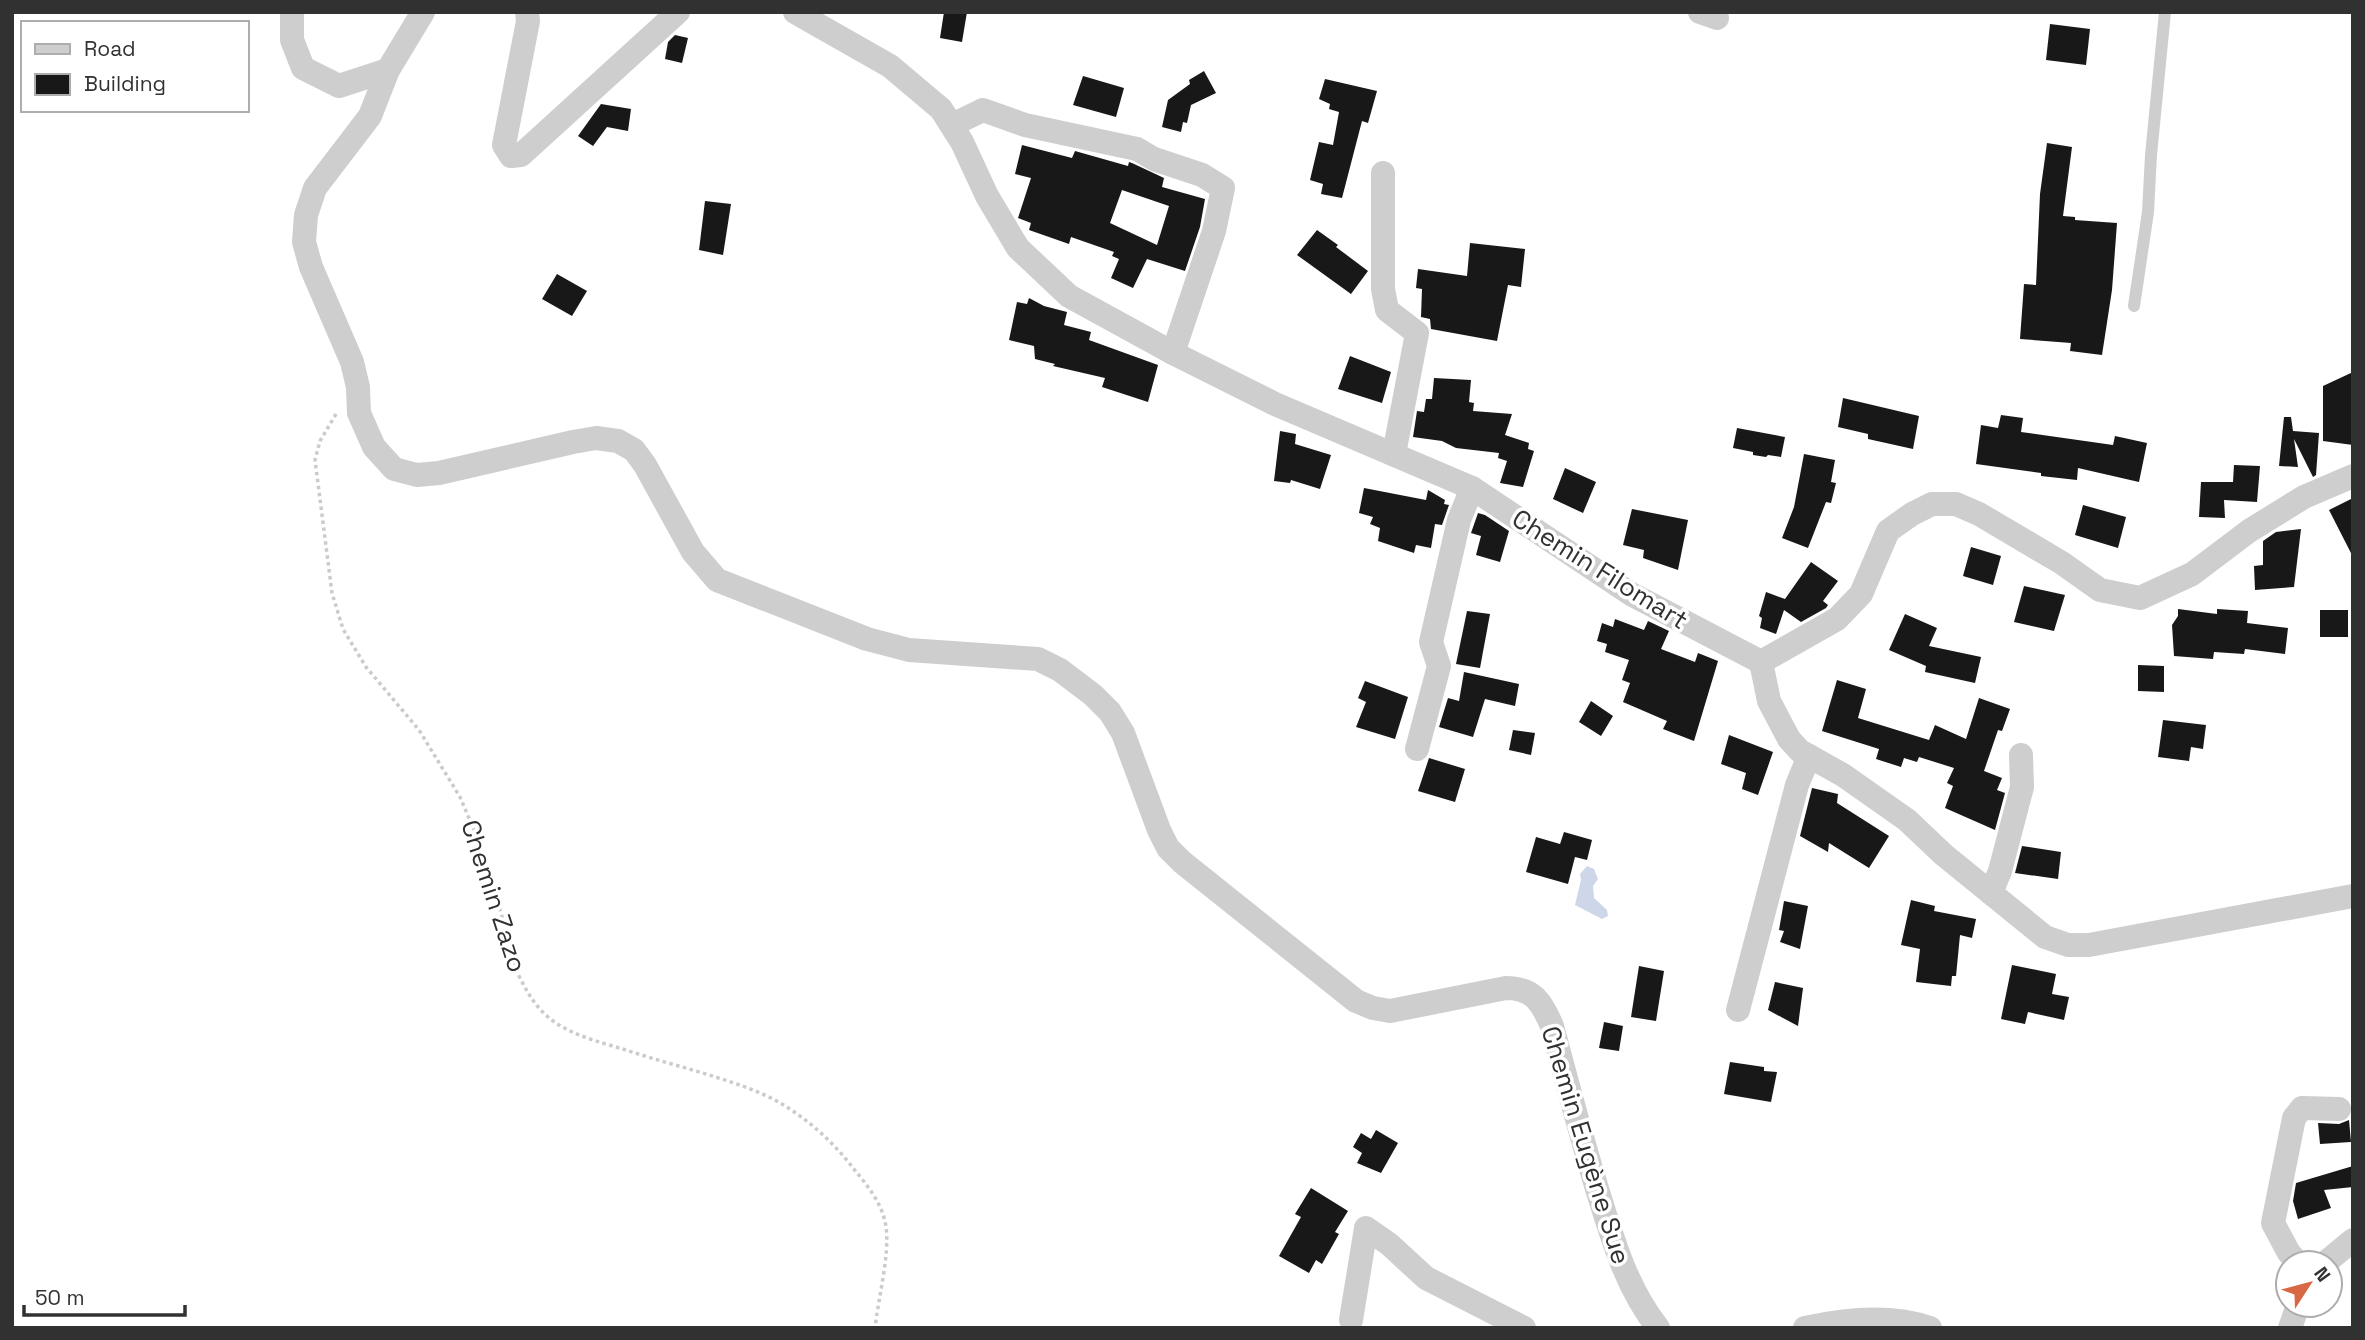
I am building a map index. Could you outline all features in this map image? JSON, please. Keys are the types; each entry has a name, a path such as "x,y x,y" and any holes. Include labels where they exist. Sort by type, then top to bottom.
{"street":[{"path":"292,12 292,40 303,68 339,86 388,70 423,12"},
{"path":"527,12 528,21 504,145 511,156 521,155 678,12"},
{"name":"Chemin Filomart","path":"795,12 890,66 942,109 1018,248 1069,296 1173,353 1275,404 1472,488 1631,594 1761,662"},
{"name":"Chemin Eugène Sue","path":"388,70 370,116 315,188 306,215 304,242 311,267 352,362 358,387 359,413 374,447 394,469 417,475 439,473 573,442 596,438 618,441 634,450 645,465 693,552 717,580 867,639 909,650 1038,659 1060,670 1111,712 1123,733 1168,848 1356,1001 1390,1011 1506,988 1519,988 1531,993 1545,1009 1552,1026 1584,1145 1626,1279 1658,1328"},
{"path":"952,125 982,110 1025,125 1137,149 1154,159 1202,175 1223,188 1214,231 1173,353"},
{"path":"1383,173 1383,289 1387,310 1417,333 1394,454"},
{"path":"2353,476 2304,497 2249,531 2192,574 2140,598 2100,590 2062,563 1979,514 1955,504 1932,504 1888,531 1861,594 1837,619 1761,662 1769,701 1789,739 1800,751 1843,775 1907,820 1944,855 2045,936 2068,945 2089,945 2353,896"},
{"path":"1416,749 1440,666 1431,642 1458,520 1472,488"},
{"path":"1991,893 2000,871 2022,787 2021,755"},
{"path":"1738,1010 1797,785 1809,756"},
{"path":"2287,1249 2273,1223 2294,1118 2302,1108 2339,1109"},
{"path":"1351,1320 1366,1228 1389,1244 1426,1278 1512,1325"},
{"path":"1805,1328 1839,1321 1880,1320 1930,1328"}],"lane":[{"path":"2134,306 2148,212 2165,12"}],"path":[{"name":"Chemin Zazo","path":"358,387 330,422 320,441 315,460 332,593 343,629 366,667 419,730 460,797 477,837 518,974 527,992 548,1017 563,1027 596,1041 755,1090 791,1110 821,1133 846,1159 881,1209 886,1229 874,1328"}],"water":[{"path":"1587,866 1594,869 1598,879 1593,886 1594,898 1607,910 1608,916 1602,919 1575,905 1580,874"}],"building":[{"path":"944,12 967,12 962,42 940,38"},
{"path":"2050,24 2090,29 2086,65 2046,60"},
{"path":"675,35 688,38 682,63 665,59 668,42"},
{"path":"1204,71 1216,93 1191,105 1187,123 1183,122 1181,132 1162,127 1168,100 1190,84 1189,80"},
{"path":"1083,76 1124,88 1116,117 1073,105"},
{"path":"1325,79 1377,91 1368,123 1362,121 1342,198 1321,194 1323,184 1310,180 1319,142 1333,145 1339,112 1329,109 1330,104 1319,99"},
{"path":"601,104 631,109 628,131 607,127 593,146 578,136"},
{"path":"2047,143 2072,147 2063,216 2075,217 2075,220 2117,223 2112,290 2102,355 2070,351 2071,343 2020,339 2024,284 2036,285 2040,194"},
{"path":"1022,145 1072,158 1075,151 1128,166 1129,162 1132,163 1164,178 1162,187 1205,199 1200,227 1185,271 1147,259 1133,288 1111,278 1119,259 1112,256 1114,252 1071,237 1069,244 1029,230 1031,223 1018,218 1031,178 1015,174","holes":["1122,190 1169,206 1157,245 1110,223"]},
{"path":"705,201 731,204 723,255 699,250"},
{"path":"1317,230 1368,271 1351,294 1297,255"},
{"path":"1470,243 1525,249 1521,287 1508,285 1497,341 1431,329 1430,319 1421,317 1422,289 1416,288 1418,269 1467,276"},
{"path":"557,274 587,291 572,316 542,299"},
{"path":"1029,298 1044,306 1067,312 1064,325 1091,332 1089,340 1158,365 1148,402 1102,387 1105,378 1035,359 1034,346 1009,340 1017,302 1027,304"},
{"path":"1350,356 1391,372 1382,403 1338,389"},
{"path":"2353,372 2353,445 2323,441 2323,386"},
{"path":"1434,378 1471,380 1469,402 1474,403 1473,411 1512,414 1505,435 1529,443 1528,449 1534,451 1523,487 1500,483 1507,461 1498,458 1499,453 1456,448 1442,441 1413,437 1417,411 1424,412 1426,399 1432,399"},
{"path":"1843,398 1919,416 1913,449 1868,439 1868,434 1838,427"},
{"path":"2001,415 2023,418 2021,432 2113,445 2115,436 2147,443 2139,482 2078,468 2077,480 1976,464 1981,425 1998,428"},
{"path":"2284,417 2291,417 2293,431 2319,433 2316,475 2313,477 2294,439 2298,467 2279,466"},
{"path":"1737,428 1785,437 1781,457 1753,455 1753,452 1733,448"},
{"path":"1280,431 1296,434 1295,444 1331,455 1320,489 1291,480 1290,483 1274,481"},
{"path":"1804,454 1835,460 1831,482 1836,483 1831,503 1826,502 1808,548 1782,538 1794,507"},
{"path":"2234,465 2260,466 2257,502 2224,500 2225,518 2199,517 2201,482 2233,482"},
{"path":"1565,468 1596,482 1583,513 1553,499"},
{"path":"1364,488 1426,500 1428,490 1445,500 1444,504 1449,505 1442,525 1435,524 1431,548 1416,545 1414,553 1378,541 1380,528 1370,524 1373,517 1359,513"},
{"path":"2353,498 2353,557 2329,510"},
{"path":"2083,505 2126,517 2118,548 2075,535"},
{"path":"1632,509 1688,520 1678,570 1643,558 1644,550 1623,545"},
{"path":"1478,513 1509,531 1500,562 1476,555 1481,536 1471,533"},
{"path":"2301,529 2294,587 2255,590 2254,566 2263,565 2263,541 2276,532"},
{"path":"1971,547 2001,556 1993,585 1963,576"},
{"path":"1811,562 1838,581 1823,601 1828,605 1826,608 1801,622 1784,610 1776,634 1760,628 1762,618 1759,616 1766,592 1785,599"},
{"path":"2024,586 2065,595 2054,631 2014,622"},
{"path":"2178,609 2217,614 2217,609 2248,611 2247,623 2288,628 2285,654 2245,649 2244,654 2214,652 2213,659 2174,656 2172,625 2178,616"},
{"path":"2320,610 2348,610 2348,637 2320,637"},
{"path":"1467,611 1490,614 1480,668 1456,664"},
{"path":"1905,614 1937,628 1929,646 1981,657 1975,683 1925,672 1926,666 1889,650"},
{"path":"1615,619 1644,630 1648,621 1669,631 1661,649 1695,662 1698,653 1718,661 1694,741 1663,729 1667,721 1623,702 1630,683 1622,680 1629,660 1605,652 1607,644 1597,641 1602,623 1613,627"},
{"path":"2138,665 2164,666 2164,692 2138,691"},
{"path":"1464,672 1519,684 1515,706 1485,699 1473,737 1439,727 1448,698 1459,701"},
{"path":"1837,680 1866,689 1858,718 1929,740 1935,725 1966,739 1979,698 2010,709 2002,731 1998,730 1984,771 2002,778 1997,790 2005,793 1995,830 1945,808 1953,786 1947,783 1954,768 1919,757 1917,762 1904,758 1901,767 1876,759 1879,749 1822,731"},
{"path":"1365,681 1408,697 1395,739 1356,727 1366,702 1358,698"},
{"path":"1591,701 1613,716 1601,736 1579,722"},
{"path":"2163,720 2206,725 2203,749 2191,747 2189,761 2158,757"},
{"path":"1513,730 1535,733 1531,755 1509,750"},
{"path":"1729,735 1773,752 1758,795 1742,789 1746,773 1721,764"},
{"path":"1429,758 1465,769 1455,802 1418,791"},
{"path":"1812,788 1838,794 1837,803 1889,836 1869,868 1829,843 1828,852 1800,836"},
{"path":"1564,832 1592,840 1587,860 1575,857 1568,884 1526,872 1536,837 1560,844"},
{"path":"2022,846 2061,852 2058,879 2015,873"},
{"path":"1911,900 1935,906 1934,911 1976,919 1972,938 1960,935 1956,976 1952,976 1951,986 1916,982 1920,949 1901,945"},
{"path":"1784,901 1808,906 1800,949 1780,942 1784,931 1779,930"},
{"path":"2012,965 2056,974 2052,994 2069,997 2064,1020 2028,1012 2025,1024 2001,1019"},
{"path":"1639,966 1664,971 1656,1021 1631,1017"},
{"path":"1775,982 1803,988 1798,1026 1768,1010"},
{"path":"1604,1022 1623,1026 1619,1051 1599,1048"},
{"path":"1730,1062 1764,1067 1764,1071 1777,1072 1771,1102 1724,1094"},
{"path":"2349,1120 2351,1142 2320,1144 2318,1123 2339,1124"},
{"path":"1376,1130 1398,1143 1381,1173 1357,1163 1362,1153 1353,1147 1361,1133 1371,1139"},
{"path":"2353,1166 2353,1187 2324,1190 2331,1208 2298,1219 2293,1201 2296,1183"},
{"path":"1311,1188 1348,1211 1335,1232 1339,1234 1322,1264 1316,1260 1309,1273 1279,1256 1301,1217 1295,1214"}]}
